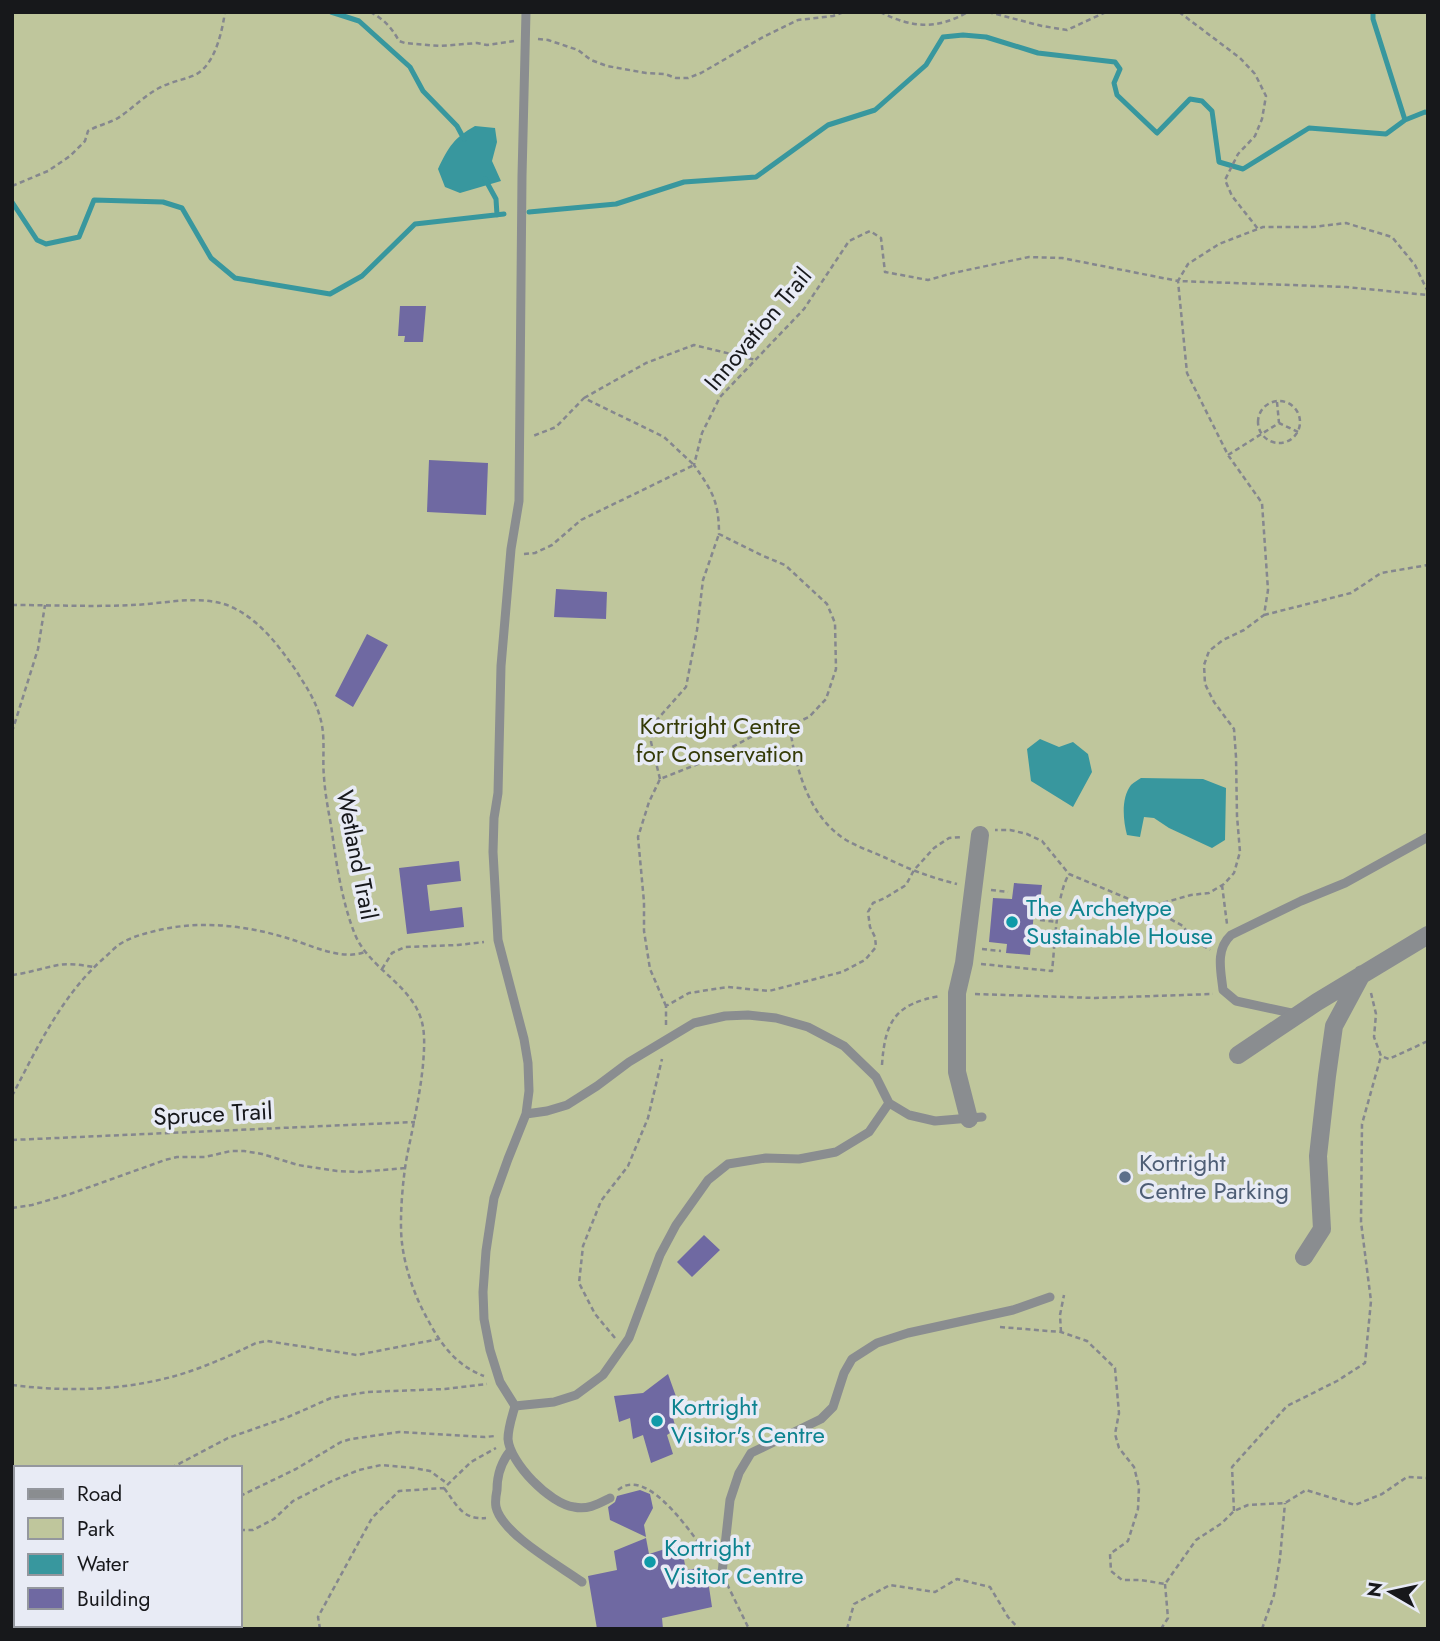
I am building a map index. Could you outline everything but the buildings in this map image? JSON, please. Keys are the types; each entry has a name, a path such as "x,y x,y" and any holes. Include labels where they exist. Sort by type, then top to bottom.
{"street":[{"path":"975,1118 957,1072 957,993 964,962 980,835"},
{"path":"1238,1055 1298,1014 1428,935"},
{"path":"1304,1257 1322,1229 1318,1156 1334,1026 1367,971"}],"lane":[{"path":"526,12 519,501 511,549 501,666 498,793 493,852 498,940 524,1040 529,1091 526,1114 494,1198 483,1292 484,1319 490,1350 500,1382 515,1406 509,1442 497,1478 496,1507 504,1523 515,1535 582,1581"},
{"path":"1298,1014 1236,1000 1223,990 1220,951 1224,941 1301,901 1345,883 1428,837"},
{"path":"526,1114 566,1105 629,1062 694,1023 725,1016 748,1015 776,1018 808,1027 844,1046 876,1077 889,1103 909,1115 935,1121 975,1118"},
{"path":"515,1406 554,1402 576,1395 603,1375 629,1338 660,1255 676,1225 708,1180 728,1164 766,1158 799,1159 836,1152 869,1132 889,1103"},
{"path":"722,1573 730,1500 739,1473 751,1453 821,1419 833,1407 844,1373 852,1359 877,1343 908,1333 1013,1310 1050,1297"},
{"path":"509,1442 523,1471 553,1499 573,1507 592,1507 610,1497"}],"path":[{"path":"12,186 48,171 78,149 85,141 88,131 116,120 148,94 199,73 219,43 225,12"},
{"path":"370,12 382,18 399,41 405,43 440,46 477,43 486,45 524,39 548,40 578,50 591,60 607,66 676,78 688,78 701,73 798,19 833,16 844,12"},
{"path":"880,12 896,20 917,25 953,21 968,12"},
{"path":"988,12 1067,30 1106,12"},
{"path":"1179,12 1240,58 1255,74 1266,96 1262,119 1255,136 1237,156 1225,180 1232,195 1258,229"},
{"path":"1178,281 1428,293 1415,265 1392,237 1346,223 1313,227 1263,227 1219,244 1188,264 1178,281 1187,373 1228,455 1262,503 1268,590 1264,615"},
{"name":"Innovation Trail","path":"694,465 702,433 720,397 804,309 849,242 870,231 881,238 885,272 928,280 953,272 1029,257 1062,258 1178,281"},
{"path":"520,442 556,427 584,398 646,363 694,345 756,360"},
{"path":"584,398 664,437 694,465 712,491 719,512 719,534 703,580 697,630 685,687 655,722 651,741 660,779 649,802 638,837 644,931 650,969 666,1006 666,1039 648,1118 628,1166 601,1200 583,1246 579,1283 594,1314 623,1347"},
{"path":"1277,401 1279,423"},
{"path":"1277,401 1288,403 1298,412 1300,419 1298,432 1293,438 1280,443 1273,442 1262,434 1258,421 1268,404 1277,401"},
{"path":"1228,455 1279,423"},
{"path":"1279,423 1298,432"},
{"path":"511,549 525,554 535,553 552,545 581,520 694,465"},
{"path":"660,779 708,760 751,737 809,718 826,699 836,669 835,623 827,604 785,565 719,534"},
{"path":"1148,906 1209,893 1222,886 1234,873 1240,852 1234,729 1214,702 1205,684 1204,665 1209,651 1264,615 1352,593 1381,573 1428,565"},
{"name":"Wetland Trail","path":"12,605 132,605 201,600 220,602 257,623 276,642 307,687 322,721 323,775 337,867 355,934 365,953 410,996 420,1013 423,1027 421,1079 405,1168 402,1242 418,1302 447,1351 470,1371 500,1382"},
{"path":"12,732 38,649 46,605"},
{"path":"789,726 793,751 808,796 832,829 847,841 914,870 973,888"},
{"path":"666,1006 689,993 728,987 769,991 842,972 865,960 876,947 868,912 873,903 905,886 914,870 934,848 948,838 980,835 995,830 1010,830 1042,841 1069,874 1148,906 1183,926 1192,939 1220,956"},
{"path":"964,962 1052,971 1063,884 1069,874"},
{"path":"1222,886 1225,919 1231,936"},
{"path":"1040,920 1058,922"},
{"path":"12,1096 53,1020 68,999 94,967 119,944 142,934 187,925 229,926 289,938 338,953 365,953"},
{"path":"382,970 392,953 405,947 498,940"},
{"path":"1038,941 1055,943"},
{"path":"12,975 59,965 94,967"},
{"path":"1234,1511 1232,1468 1287,1406 1337,1381 1365,1363 1371,1301 1361,1222 1362,1124 1381,1056 1374,1037 1376,1014 1367,971"},
{"path":"882,1073 883,1050 890,1024 905,1007 934,998 957,993 1095,998 1215,994 1223,990"},
{"path":"1381,1056 1389,1059 1428,1041"},
{"name":"Spruce Trail","path":"12,1140 415,1122"},
{"path":"12,1208 70,1194 165,1160 213,1156 231,1151 262,1154 298,1165 337,1171 405,1168"},
{"path":"1061,1332 1060,1315 1064,1295"},
{"path":"1001,1327 1057,1330 1087,1341 1115,1368 1119,1413 1115,1434 1119,1448 1135,1468 1139,1487 1138,1509 1128,1541 1110,1554 1111,1571 1122,1580 1165,1584"},
{"path":"12,1385 110,1389 142,1384 194,1370 256,1343 267,1341 357,1355 439,1339"},
{"path":"174,1466 228,1438 288,1417 331,1398 368,1392 444,1389 500,1382"},
{"path":"242,1495 351,1439 399,1432 485,1437 509,1442"},
{"path":"320,1629 318,1617 372,1518 399,1491 444,1488 471,1462 509,1442"},
{"path":"242,1530 253,1530 274,1519 293,1501 332,1481 381,1465 430,1471 448,1484"},
{"path":"1161,1629 1168,1618 1165,1584 1196,1540 1222,1523 1234,1511 1248,1505 1284,1503 1306,1490 1355,1505 1382,1494 1407,1477 1428,1478"},
{"path":"610,1497 623,1486 641,1485 657,1494 677,1515 722,1573 749,1629"},
{"path":"444,1488 465,1514 474,1518 485,1518 498,1512"},
{"path":"1262,1629 1275,1595 1284,1503"},
{"path":"847,1629 854,1604 890,1585 935,1592 957,1579 989,1587 1019,1629"}],"green space":[{"name":"Kortright Centre for Conservation","path":"12,12 1428,12 1428,1629 12,1629"}],"water":[{"path":"475,126 495,128 497,142 492,161 501,181 460,193 445,187 438,169 453,143"},
{"path":"1040,739 1059,747 1073,742 1088,754 1092,772 1073,807 1031,781 1027,749"},
{"path":"1141,778 1203,779 1226,788 1225,840 1212,848 1154,818 1144,817 1140,837 1127,835 1124,803 1131,785"}],"waterway":[{"path":"331,12 359,21 410,67 423,91 457,126 464,139"},
{"path":"1373,12 1405,120"},
{"path":"529,212 616,204 684,182 756,177 828,125 875,110 926,65 943,37 986,37 1038,53 1115,62 1120,69 1114,83 1117,95 1157,133 1190,99 1202,101 1212,111 1219,162 1243,169 1309,128 1386,134 1405,120 1428,113"},
{"path":"485,179 496,199 497,215"},
{"path":"12,202 37,240 46,244 79,237 94,200 163,202 182,208 211,258 235,278 330,294 362,276 415,224 504,214"}],"place":[{"name":"The Archetype Sustainable House","path":"1012,922"},
{"name":"Kortright Centre Parking","path":"1125,1177"},
{"name":"Kortright Visitor's Centre","path":"657,1421"},
{"name":"Kortright Visitor Centre","path":"650,1562"}]}
